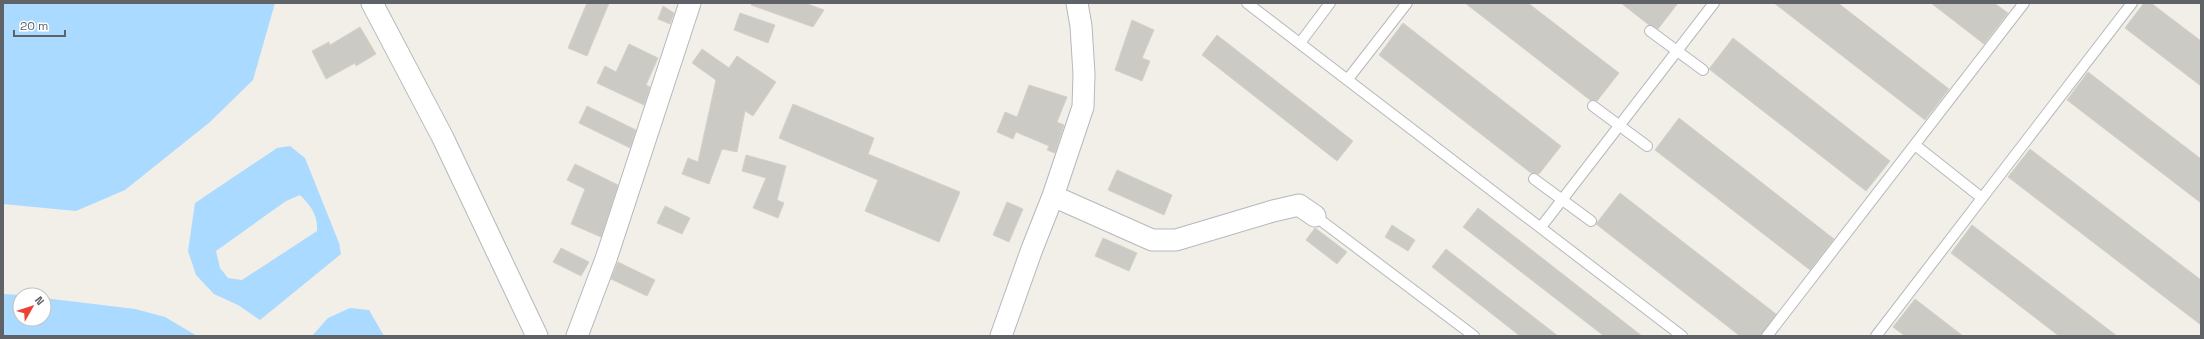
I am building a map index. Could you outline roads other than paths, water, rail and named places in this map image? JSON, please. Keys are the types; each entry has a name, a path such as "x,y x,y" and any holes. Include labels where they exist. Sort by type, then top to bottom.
{"street":[{"path":"372,3 443,138 537,336"},
{"path":"577,336 606,259 690,3"},
{"path":"1001,336 1032,249 1053,196 1083,107 1083,54 1081,26 1077,3"},
{"path":"1053,196 1152,240 1176,240 1273,211 1299,205 1315,216"}],"lane":[{"path":"1247,3 1348,78 1682,336"},
{"path":"1300,43 1330,3"},
{"path":"1348,78 1407,3"},
{"path":"1542,227 1714,3"},
{"path":"1766,336 2024,3"},
{"path":"1876,336 2132,3"},
{"path":"1650,31 1703,70"},
{"path":"1593,106 1647,146"},
{"path":"1915,145 1982,198"},
{"path":"1534,179 1591,221"},
{"path":"1315,216 1474,336"}],"water":[{"path":"3,3 275,3 253,80 210,122 125,190 76,211 3,204"},
{"path":"290,146 305,158 339,243 341,254 260,320 238,305 214,294 196,275 188,251 195,203 277,148","holes":["300,195 315,215 317,231 242,280 228,278 220,268 216,251 286,201"]},
{"path":"3,294 12,295 12,327 52,327 52,299 135,309 165,317 197,336 3,336"},
{"path":"350,308 369,310 384,336 312,336 328,318"}]}
